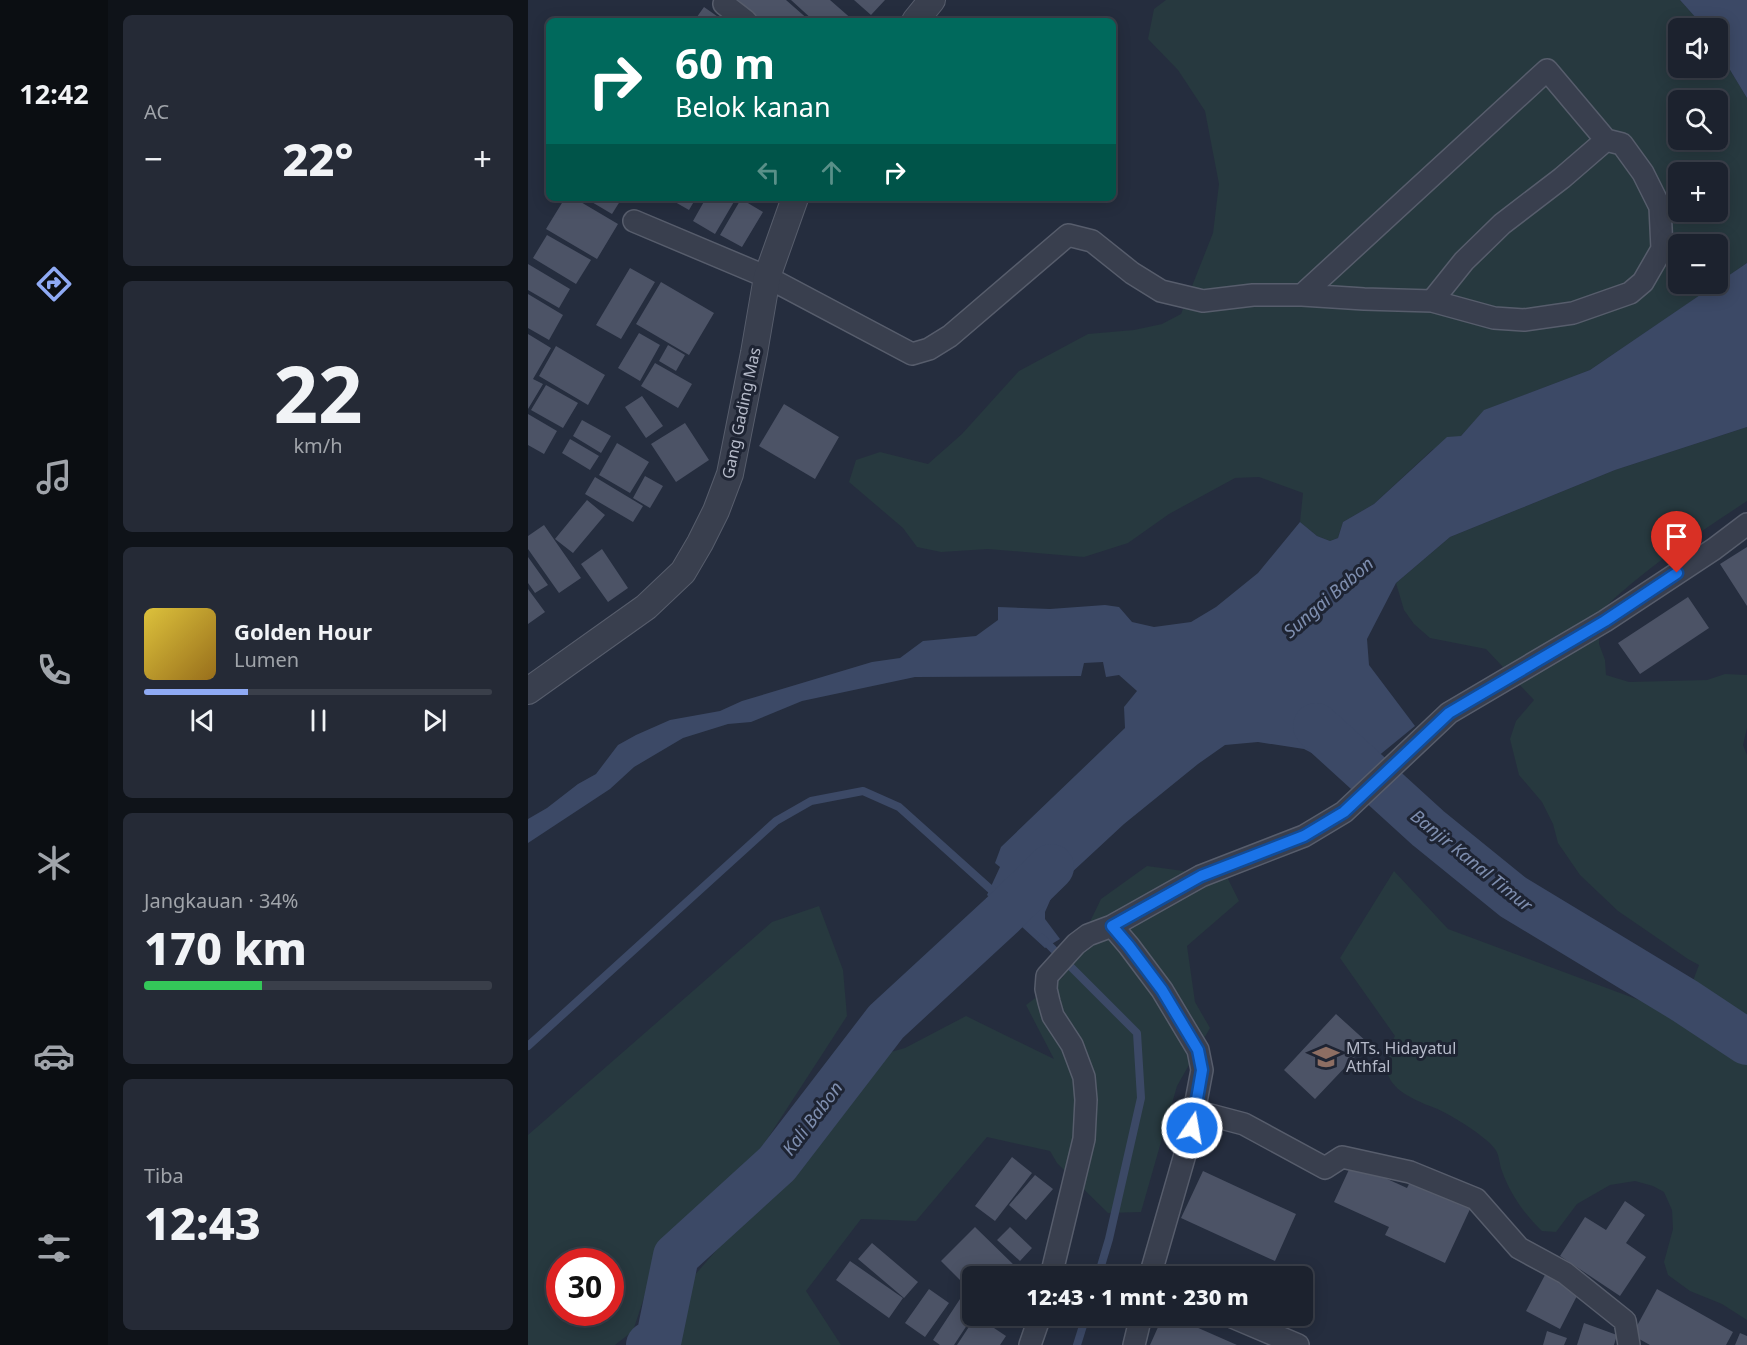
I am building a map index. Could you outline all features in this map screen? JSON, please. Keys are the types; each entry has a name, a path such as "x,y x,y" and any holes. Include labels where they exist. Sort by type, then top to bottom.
{"street":[{"path":"917,18 932,0"},
{"path":"724,4 742,18"},
{"path":"634,221 767,277 912,354 929,349 950,336 1068,235 1092,241 1132,273 1161,291 1203,301 1253,295 1302,295 1432,301 1494,318 1524,320 1573,313 1630,293 1643,282 1662,249 1660,207 1643,173 1622,144 1606,140 1547,70 1302,295"},
{"path":"1432,301 1464,261 1503,224 1606,140"},
{"name":"Gang Gading Mas","path":"528,691 645,607 683,572 700,543 716,511 730,474 767,277 794,201"},
{"path":"1053,1266 1084,1139 1086,1100 1084,1077 1072,1045 1053,1016 1046,989 1047,976 1076,944 1088,935 1112,926 1201,876 1304,836 1344,812 1432,727 1470,699 1605,621 1747,524"},
{"path":"1112,926 1162,990 1198,1050 1202,1070 1188,1144 1153,1266"},
{"path":"1195,1111 1244,1124 1325,1168 1342,1157 1410,1172 1476,1199 1518,1248 1565,1273 1625,1321 1629,1345"},
{"path":"1030,1345 1037,1326"},
{"path":"1134,1345 1139,1326"},
{"path":"1253,1326 1298,1345"}],"shaded area":[{"path":"1166,0 1680,0 1696,18 1668,18 1668,78 1728,78 1728,67 1747,98 1747,263 1728,276 1728,234 1668,234 1668,294 1702,294 1590,370 1485,410 1461,436 1432,450 1374,504 1343,522 1338,538 1330,541 1317,536 1300,522 1303,493 1259,477 1235,478 1169,514 1128,543 1084,557 988,549 941,552 917,547 903,528 849,482 856,460 880,452 928,464 962,434 1019,371 1088,334 1134,330 1162,324 1181,314 1213,233 1219,184 1205,111 1178,70 1148,39 1154,9"},
{"path":"1747,427 1747,501 1653,566 1601,611 1599,644 1605,660 1606,675 1629,682 1707,680 1725,674 1747,675 1747,728 1743,745 1747,755 1747,1320 1722,1304 1690,1291 1668,1275 1664,1262 1673,1229 1672,1210 1664,1192 1653,1186 1635,1181 1610,1185 1577,1204 1556,1232 1542,1231 1514,1196 1505,1180 1497,1152 1491,1144 1458,1120 1410,1097 1392,1083 1386,1063 1395,1036 1340,958 1394,871 1448,929 1647,1003 1691,986 1699,965 1618,911 1580,875 1558,843 1553,824 1542,802 1519,775 1510,739 1516,721 1534,700 1486,649 1430,638 1414,624 1404,610 1396,583 1450,537 1615,470"},
{"path":"1147,866 1227,877 1239,901 1187,946 1195,1002 1210,1028 1177,1086 1141,1212 1108,1213 1057,1163 1050,1151 987,1137 916,1221 861,1219 806,1291 841,1345 673,1345 680,1292 761,1199 786,1174 862,1060 905,1048 966,1016 1054,1059 1026,1005 1063,977 1101,899"},
{"path":"819,906 843,970 847,1016 760,1150 663,1240 633,1331 615,1345 528,1345 528,1135 772,922"}],"water":[{"path":"1680,0 1747,0 1747,98 1728,67 1728,18 1696,18"},
{"name":"Sungai Babon","path":"1747,263 1747,427 1615,470 1450,537 1396,583 1367,639 1369,665 1415,726 1355,775 1304,749 1258,742 1225,745 1124,824 1056,887 1045,912 1045,919 1060,939 1045,948 987,895 1000,867 995,863 1001,847 1125,728 1124,707 1137,691 1119,675 1106,677 1103,662 1084,663 1081,676 915,677 802,701 751,722 728,724 683,738 634,767 610,789 528,843 528,819 596,774 618,745 636,735 670,720 720,711 742,701 872,662 900,658 923,641 976,636 998,620 998,607 1050,609 1105,605 1119,607 1132,622 1154,627 1191,622 1216,607 1258,573 1300,522 1317,536 1330,541 1338,538 1343,522 1374,504 1447,437 1461,436 1484,410 1590,370 1702,294 1728,294 1728,276"}],"building":[{"path":"738,0 786,0 807,18 759,18"},
{"path":"791,0 830,0 851,18 811,18"},
{"path":"854,0 885,0 871,15"},
{"path":"704,7 720,18 696,18"},
{"path":"563,201 579,201 618,224 597,259 546,229"},
{"path":"590,201 620,201 612,214"},
{"path":"673,201 694,201 689,210"},
{"path":"704,201 734,201 715,234 693,221"},
{"path":"740,201 744,201 763,212 742,247 720,235"},
{"path":"547,235 591,260 576,284 533,258"},
{"path":"528,264 570,289 559,308 528,290"},
{"path":"630,268 655,282 621,339 596,325"},
{"path":"661,282 714,313 689,355 636,324"},
{"path":"528,294 563,315 549,340 528,328"},
{"path":"639,333 660,345 640,381 618,368"},
{"path":"528,334 551,348 533,379 543,384 528,409"},
{"path":"668,345 685,355 676,371 659,361"},
{"path":"556,346 605,375 588,405 539,376"},
{"path":"655,363 692,384 678,408 641,386"},
{"path":"546,385 578,403 563,428 531,410"},
{"path":"642,396 663,426 646,438 625,407"},
{"path":"784,404 839,437 815,479 759,446"},
{"path":"528,414 557,431 544,454 528,445"},
{"path":"582,420 611,436 601,453 573,436"},
{"path":"685,423 709,460 676,482 651,444"},
{"path":"570,439 599,456 590,470 562,453"},
{"path":"617,443 649,462 630,493 599,475"},
{"path":"645,476 663,486 650,508 633,498"},
{"path":"595,477 643,506 633,522 585,494"},
{"path":"587,500 605,515 573,553 555,539"},
{"path":"544,525 581,578 559,593 528,549 528,536"},
{"path":"1747,547 1747,606 1720,564"},
{"path":"602,549 628,588 608,602 581,564"},
{"path":"528,557 548,585 535,593 528,583"},
{"path":"528,589 545,612 528,624"},
{"path":"1688,597 1709,628 1640,674 1618,643"},
{"name":"MTs. Hidayatul Athfal","path":"1336,1014 1368,1043 1315,1099 1284,1070"},
{"path":"1012,1157 1032,1173 995,1221 975,1206"},
{"path":"1352,1163 1407,1188 1411,1180 1471,1207 1445,1263 1385,1235 1389,1227 1334,1202"},
{"path":"1203,1171 1296,1214 1275,1261 1181,1218"},
{"path":"1035,1175 1053,1189 1026,1220 1009,1205"},
{"path":"1625,1201 1645,1215 1626,1243 1646,1257 1620,1296 1560,1256 1585,1217 1606,1230"},
{"path":"975,1227 1015,1266 962,1266 962,1282 941,1261"},
{"path":"1010,1227 1032,1248 1020,1261 997,1240"},
{"path":"872,1243 918,1282 904,1298 858,1259"},
{"path":"850,1261 903,1298 889,1318 836,1280"},
{"path":"1545,1275 1579,1292 1560,1329 1526,1311"},
{"path":"929,1289 949,1303 925,1337 905,1323"},
{"path":"1657,1289 1733,1332 1726,1345 1650,1345 1632,1335"},
{"path":"960,1299 962,1300 962,1326 966,1326 954,1345 940,1345 933,1340"},
{"path":"1584,1323 1617,1335 1614,1345 1577,1345"},
{"path":"969,1326 991,1326 1006,1336 1000,1345 957,1345"},
{"path":"1159,1326 1194,1326 1237,1345 1150,1345"},
{"path":"1547,1331 1567,1338 1564,1345 1543,1345"},
{"path":"1740,1333 1747,1336 1747,1345 1735,1345"}],"waterway":[{"name":"Banjir Kanal Timur","path":"1316,726 1428,828 1513,897 1685,1001 1747,1042"},
{"path":"528,1046 776,821 811,801 863,791 899,807 997,895"},
{"name":"Kali Babon","path":"649,1345 659,1338 676,1256 777,1164 886,1022 1051,867"},
{"path":"1042,938 1137,1033 1141,1098 1101,1266"},
{"path":"1077,1345 1083,1326"}],"place":[{"name":"MTs. Hidayatul Athfal","path":"1326,1057"}],"route":[{"path":"1192,1128 1202,1070 1198,1050 1162,990 1112,926 1201,876 1304,836 1327,823 1344,812 1449,713 1605,621 1677,573"}]}
